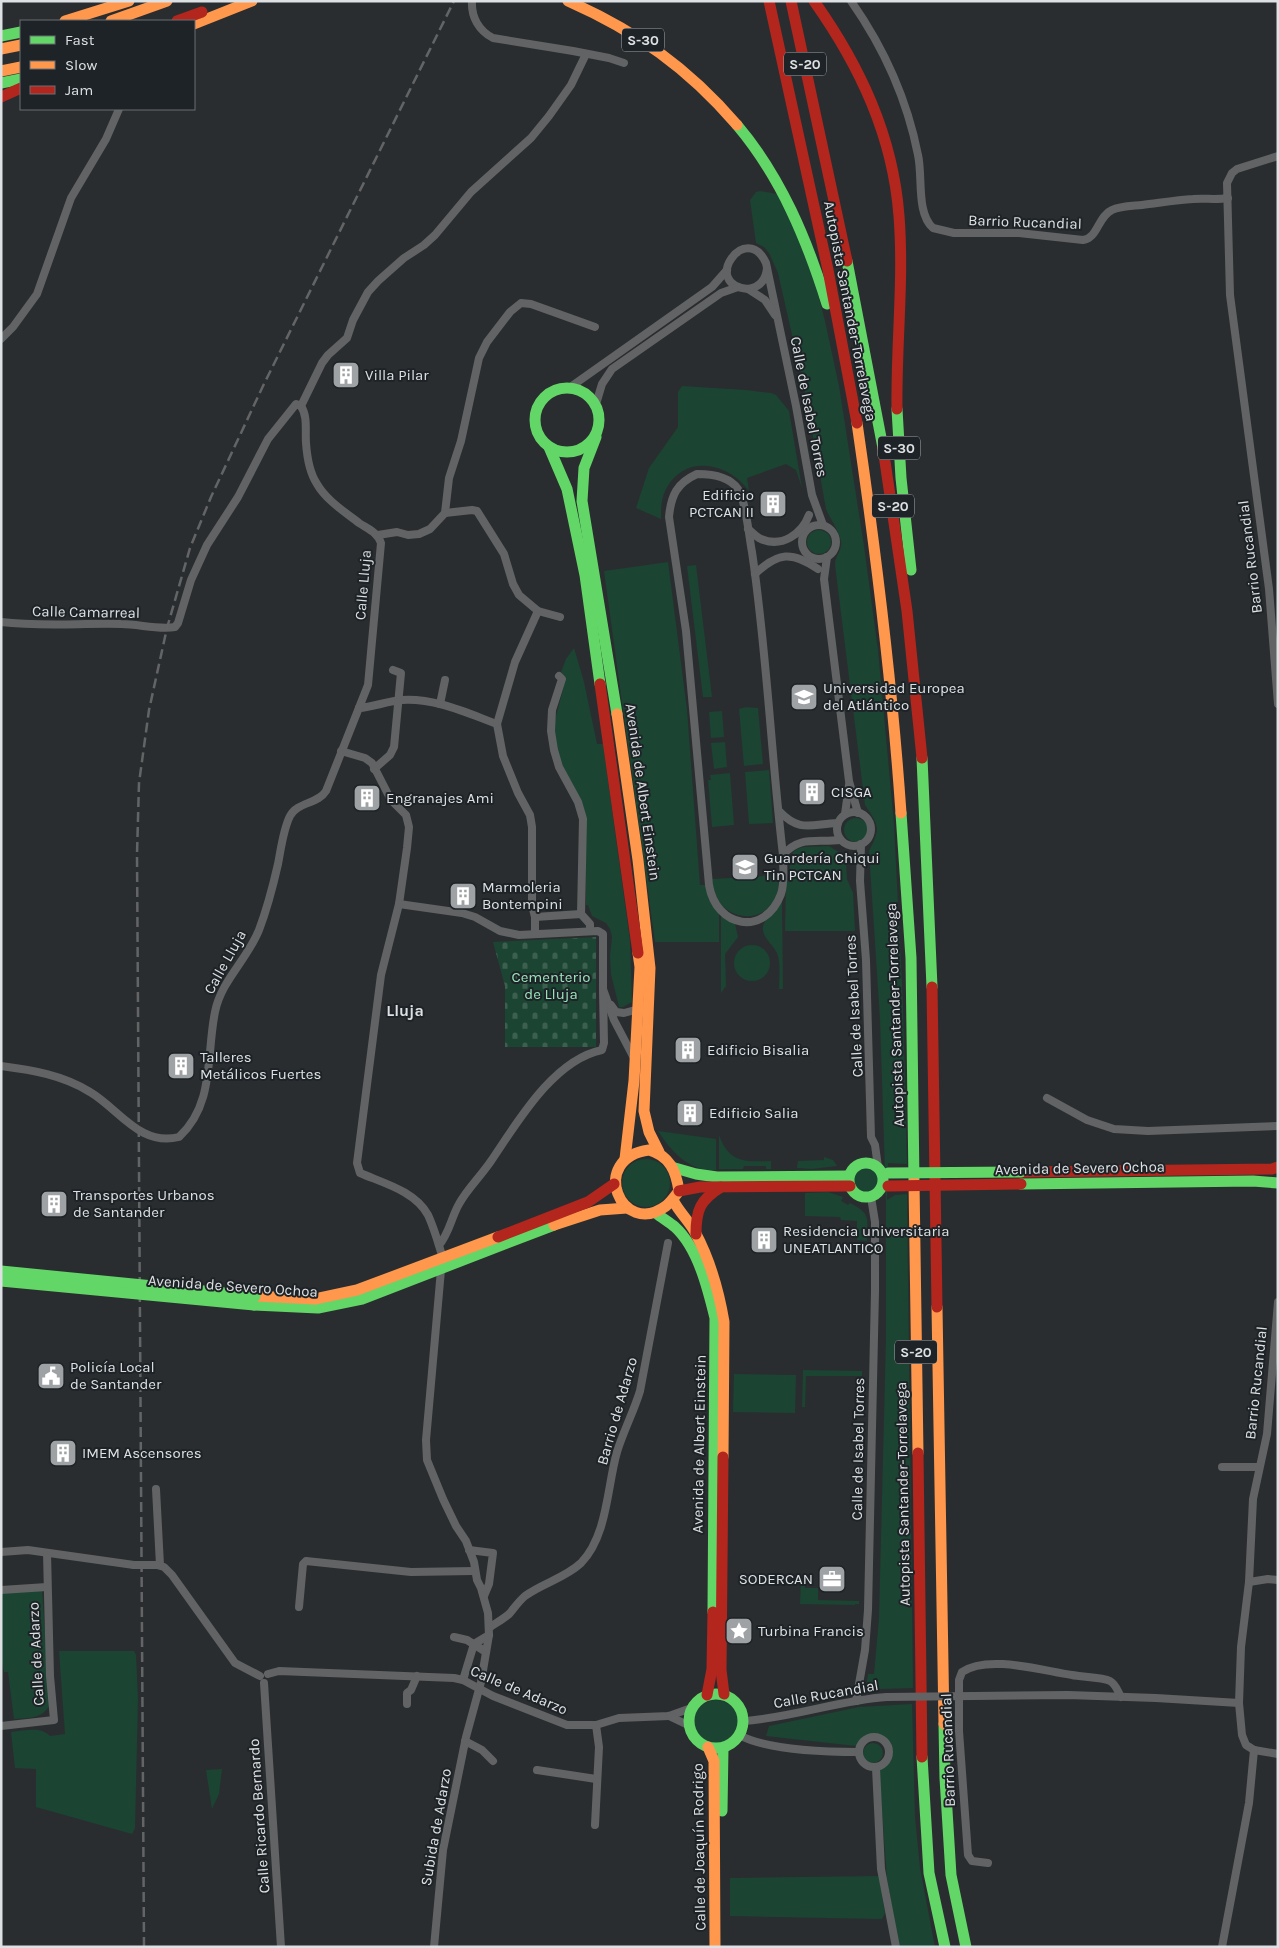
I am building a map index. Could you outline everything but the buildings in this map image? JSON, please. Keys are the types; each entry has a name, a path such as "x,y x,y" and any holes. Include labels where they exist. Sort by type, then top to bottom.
{"main road":[{"path":"68,20 129,1"},
{"path":"114,20 166,1"},
{"path":"180,20 234,1"},
{"path":"195,24 252,1"},
{"name":"S-30","path":"568,1 605,18 642,40 666,56 694,79 724,110 756,149 788,201 812,258 830,318 847,398 881,597"},
{"name":"Autopista Santander-Torrelavega","path":"769,1 847,362 860,436 881,597 895,736 911,958 922,1780 928,1873 945,1947"},
{"name":"Autopista Santander-Torrelavega","path":"791,1 855,294 889,484 906,605 916,697 930,890 934,1002 944,1778 951,1875 966,1947"},
{"name":"S-30","path":"814,1 850,53 869,91 889,152 897,195 900,259 897,366 898,430 918,647 930,890"},
{"path":"63,20 80,17"},
{"path":"1,28 20,26"},
{"path":"1,36 20,32"},
{"path":"1,49 20,45"},
{"path":"1,71 20,67"},
{"path":"1,83 20,79"},
{"path":"1,97 20,88"},
{"path":"569,388 583,392 596,404 600,421 596,437 590,444 575,452 566,453 549,447 538,434 535,414 538,407 549,394 557,390 569,388"},
{"name":"Avenida de Albert Einstein","path":"596,437 584,468 582,500 612,680 638,860 650,968 644,1111 649,1132 659,1152"},
{"name":"Avenida de Albert Einstein","path":"549,447 567,489 585,575 640,967 639,1009 629,1136 625,1159"},
{"path":"676,1196 675,1168 670,1160 659,1152 639,1151 625,1159 617,1169 614,1184 617,1195 627,1208 642,1214 656,1213 666,1208 676,1196 700,1187 833,1185 849,1181"},
{"path":"862,1163 873,1164 883,1171 886,1186 878,1193 866,1198 856,1194 849,1181 852,1169 862,1163"},
{"name":"Avenida de Severo Ochoa","path":"886,1186 1021,1178 1272,1169 1278,1167"},
{"path":"675,1168 717,1177 849,1181"},
{"name":"Avenida de Severo Ochoa","path":"883,1171 1021,1178 1278,1183"},
{"name":"Avenida de Severo Ochoa","path":"1,1272 255,1300 301,1308 337,1305 362,1299 588,1202 614,1184"},
{"name":"Avenida de Albert Einstein","path":"696,1234 697,1212 700,1203 713,1191 722,1186"},
{"name":"Avenida de Albert Einstein","path":"676,1196 678,1210 696,1234 714,1277 720,1297 725,1330 722,1670 724,1694"},
{"name":"Avenida de Severo Ochoa","path":"442,1264 578,1216 600,1210 627,1208"},
{"name":"Avenida de Albert Einstein","path":"656,1213 675,1226 685,1239 705,1278 714,1318 716,1357 712,1669 707,1695"},
{"name":"Avenida de Severo Ochoa","path":"1,1281 255,1300"},
{"path":"724,1694 738,1705 742,1714 743,1721 739,1735 733,1742 723,1748 708,1747 695,1738 690,1726 690,1717 694,1706 707,1695 724,1694"},
{"name":"Calle de Joaquín Rodrigo","path":"708,1747 714,1761 715,1947"},
{"name":"Calle de Joaquín Rodrigo","path":"723,1748 723,1947"}],"street":[{"path":"472,1 477,25 482,31 493,38 609,58 624,63"},
{"name":"Barrio Rucandial","path":"852,1 868,26 900,89 912,126 920,163 924,215 933,228 954,233 1019,232 1083,240 1092,236 1104,217 1111,210 1192,199 1214,200 1228,198"},
{"path":"300,406 322,363 347,338 359,307 368,292 404,258 424,246 435,236 471,192 535,134 571,85 586,54"},
{"path":"1,338 13,327 37,294 71,198 106,139 119,110"},
{"name":"Barrio Rucandial","path":"1278,156 1244,166 1232,173 1228,183 1231,302 1269,589 1278,704"},
{"path":"596,404 602,384 612,369 721,293 738,287 748,289 761,283 765,278 767,268 760,254 756,251 746,249 736,252 728,261 728,277 738,287"},
{"name":"Calle de Isabel Torres","path":"767,268 796,406 812,495 823,525"},
{"path":"569,388 712,287 727,270"},
{"name":"Calle de Isabel Torres","path":"748,289 765,300 779,324"},
{"path":"445,513 448,478 461,441 479,358 487,342 510,312 521,302 595,327"},
{"name":"Calle Camarreal","path":"1,622 46,626 123,624 176,627 191,580 208,545 238,497 268,439 296,404 300,406"},
{"name":"Calle Lluja","path":"1,1066 43,1073 78,1086 90,1092 142,1133 152,1137 179,1137 197,1116 204,1098 209,1073 213,1023 217,1002 223,988 247,953 258,930 277,869 290,816 297,809 324,795 359,708 368,677 381,543 378,535 344,511 321,491 309,465 305,417 300,406"},
{"path":"697,474 708,474 724,478 739,490 745,508 755,574 769,692 783,855 781,893 773,908 762,918 750,922 736,921 720,911 711,896 709,884 686,631 669,517 670,501 676,489 687,478 697,474"},
{"name":"Calle de Isabel Torres","path":"810,527 809,515 812,495"},
{"path":"378,535 398,532 408,535 418,534 430,528 445,513 472,510 479,513 504,554 516,590 523,599 538,611 560,617"},
{"path":"748,529 760,539 772,541 793,537 800,531 809,515"},
{"path":"812,558 827,557 835,550 836,539 831,529 823,525 817,524 810,527 802,540 804,551 812,558 824,579"},
{"path":"755,574 768,562 784,556 801,558 818,569"},
{"path":"827,557 824,579 849,781 858,812"},
{"path":"535,934 535,917 532,905 532,826 530,815 518,793 503,756 497,724 515,662 538,611"},
{"path":"374,768 390,755 394,747 401,673 393,670"},
{"path":"559,676 562,679 552,710 551,731 559,767 578,802 583,819 581,914 590,924 590,931"},
{"path":"440,704 445,680"},
{"path":"359,708 398,701 440,704 497,724"},
{"path":"341,751 364,758 372,763 391,800 406,815 409,826 399,904 381,974 357,1164 360,1173 397,1188 420,1206 427,1214 439,1245 442,1264 426,1440 427,1460 443,1499 470,1550 474,1562 474,1571 484,1596 488,1613 489,1632"},
{"path":"840,840 837,831 838,823 845,814 849,781"},
{"path":"779,811 789,822 797,825 808,826 838,823"},
{"path":"783,855 791,846 798,842 840,840 848,845 861,844 870,834 868,821 864,815 858,812 845,814"},
{"name":"Calle de Isabel Torres","path":"861,844 860,881 866,960 872,1136 883,1171"},
{"path":"399,904 462,913 475,917 487,925 510,934 590,931 598,931 602,934 604,1043 602,1050 578,1059 537,1096 522,1114 490,1162 459,1203 445,1238 439,1245"},
{"path":"535,917 581,914"},
{"path":"603,989 614,1020 635,1060"},
{"path":"608,1002 616,1012 624,1013 639,1009"},
{"path":"1047,1098 1087,1120 1114,1129 1148,1131 1278,1126"},
{"name":"Calle de Isabel Torres","path":"856,1701 865,1650 868,1603 875,1291 875,1222 871,1197"},
{"name":"Barrio de Adarzo","path":"474,1644 502,1618 509,1615 514,1606 526,1596 573,1569 582,1561 599,1532 617,1451 633,1414 640,1391 668,1243"},
{"name":"Barrio Rucandial","path":"1254,1750 1249,1748 1244,1741 1239,1703 1241,1647 1249,1582 1253,1500 1267,1434 1278,1302"},
{"path":"1222,1467 1259,1467"},
{"path":"156,1488 158,1565"},
{"path":"1,1552 28,1550 134,1565 158,1565 168,1571 235,1663 260,1676"},
{"path":"470,1550 493,1553 489,1584 484,1596"},
{"name":"Calle de Adarzo","path":"1,1726 54,1720 47,1553"},
{"path":"299,1607 303,1564 306,1561 410,1572 474,1571"},
{"path":"1249,1582 1268,1579 1278,1580"},
{"name":"Calle de Adarzo","path":"1,1590 47,1588"},
{"name":"Subida de Adarzo","path":"434,1947 441,1862 465,1741 479,1690 489,1632"},
{"path":"454,1638 468,1640 486,1652"},
{"path":"462,1680 474,1644"},
{"name":"Barrio Rucandial","path":"988,1863 972,1861 968,1855 960,1740 959,1680 962,1672 973,1666 1001,1664 1044,1669 1110,1681 1115,1686 1120,1697"},
{"name":"Calle de Adarzo","path":"268,1674 278,1671 417,1676 462,1680 479,1690 567,1726 596,1725 619,1718 669,1716 694,1706"},
{"path":"264,1673 268,1674 269,1681 264,1684 260,1681 260,1676 264,1673"},
{"path":"407,1704 407,1693 411,1690 417,1676"},
{"name":"Calle Ricardo Bernardo","path":"264,1684 281,1947"},
{"name":"Barrio Rucandial","path":"973,1696 1120,1697 1239,1703"},
{"name":"Calle Rucandial","path":"743,1721 803,1713 856,1701 887,1697 973,1696"},
{"name":"Calle de Adarzo","path":"669,1716 690,1726"},
{"path":"595,1825 599,1748 596,1725"},
{"path":"739,1735 755,1743 836,1752 858,1752"},
{"path":"870,1737 878,1738 885,1742 889,1750 888,1758 876,1768 866,1766 858,1752 861,1744 870,1737"},
{"path":"465,1741 482,1750 493,1761"},
{"path":"1222,1947 1248,1803 1254,1750 1278,1754"},
{"path":"876,1768 881,1869 896,1947"},
{"path":"537,1770 596,1779"}],"green space":[{"path":"756,192 777,194 799,239 816,286 825,321 839,386 878,650 894,824 903,1004 907,1164 888,1163 887,1200 895,1195 907,1194 913,1688 879,1689 866,1687 868,1674 874,1674 879,1619 886,1338 886,1203 880,1019 869,851 877,832 877,827 865,805 835,565 841,542 826,509 805,392 778,273 769,253 764,247 756,243 750,200"},
{"path":"682,386 746,390 776,395 789,411 802,488 796,470 786,464 747,478 749,491 730,474 707,466 695,466 684,470 674,478 664,492 661,519 636,508 649,468 678,427 678,392"},
{"path":"819,530 827,534 831,542 827,550 819,554 811,550 807,542 811,534"},
{"path":"668,562 687,710 700,885 706,885 709,900 719,913 719,942 655,942 604,571"},
{"path":"696,565 712,697 703,697 687,566"},
{"path":"574,648 584,682 597,744 603,744 630,940 632,1002 623,1007 619,1007 611,974 612,937 610,929 606,923 592,916 588,905 586,905 586,817 582,803 559,758 554,737 555,720 566,678 561,672 566,659"},
{"path":"746,707 758,708 763,764 744,766 739,709"},
{"path":"722,711 724,737 711,738 709,712"},
{"path":"725,742 727,767 714,769 711,743"},
{"path":"769,770 773,823 749,824 745,772"},
{"path":"730,773 734,825 712,827 708,780 711,780 710,775"},
{"path":"856,818 861,819 867,825 867,835 861,841 856,842 851,841 845,835 844,830 845,825 851,819"},
{"path":"829,846 840,853 846,863 847,879 853,893 855,931 785,931 786,880 790,880 793,853 801,848"},
{"path":"779,875 775,899 767,909 759,914 742,916 734,913 720,903 714,893 712,879"},
{"path":"782,901 783,989 779,989 777,953 765,937 763,926"},
{"path":"721,916 735,924 738,937 725,954 726,986 721,993"},
{"name":"Cementerio de Lluja","path":"596,937 596,1047 505,1047 505,986 493,942"},
{"path":"752,945 759,946 765,950 769,956 769,970 765,976 759,980 752,981 745,980 739,976 735,970 734,963 735,956 739,950 745,946"},
{"path":"658,1131 716,1139 716,1170 697,1168 689,1164 675,1153"},
{"path":"719,1135 723,1144 733,1156 746,1161 771,1161 771,1169 766,1169 766,1166 744,1166 743,1169 719,1169"},
{"path":"824,1157 833,1160 837,1166 812,1169 797,1168 798,1161 824,1160"},
{"path":"641,1159 651,1159 663,1166 670,1178 670,1188 663,1200 651,1207 641,1207 633,1203 626,1196 622,1188 622,1178 626,1170 633,1163"},
{"path":"866,1166 876,1170 880,1180 876,1190 866,1194 856,1190 852,1180 856,1170"},
{"path":"828,1192 843,1197 841,1201 848,1205 850,1203 862,1210 867,1218 867,1241 857,1240 857,1221 841,1220 840,1217 805,1216 805,1193"},
{"path":"803,1370 862,1371 862,1376 806,1376 805,1407 802,1407"},
{"path":"734,1374 796,1375 795,1413 733,1412"},
{"path":"801,1579 804,1579 805,1588 818,1588 818,1600 859,1601 859,1604 800,1604"},
{"path":"42,1590 50,1704 44,1713 30,1718 14,1719 8,1672 4,1672 1,1657 1,1592"},
{"path":"59,1651 134,1651 136,1655 138,1699 135,1828 132,1834 36,1807 36,1769 15,1768 11,1732 37,1730 50,1736 65,1734"},
{"path":"716,1700 728,1704 734,1710 738,1722 734,1734 728,1740 716,1744 704,1740 698,1734 694,1722 698,1710 704,1704"},
{"path":"912,1704 915,1817 920,1868 935,1947 899,1947 887,1878 879,1770 888,1763 892,1751 886,1738 873,1734 863,1739 856,1746 766,1736 769,1726 859,1707"},
{"path":"873,1743 880,1746 883,1753 880,1760 873,1763 866,1760 863,1753 866,1746"},
{"path":"222,1769 219,1794 212,1809 206,1770"},
{"path":"879,1876 885,1913 882,1919 730,1916 730,1878"}],"railway":[{"path":"144,1947 137,854 139,783 149,710 167,628 190,548 211,497 263,386 454,1"}],"traffic: fast":[{"path":"1,36 20,32"},
{"path":"1,83 20,79"},
{"path":"737,125 753,145 780,188 811,256 827,304"},
{"path":"847,261 883,448"},
{"path":"561,388 573,388 590,397 597,408 599,420 597,432 590,443 573,452 561,452 549,447 540,438 535,426 535,414 540,402 549,393 561,388"},
{"path":"897,409 901,478 911,570"},
{"path":"596,437 584,468 582,501 617,714"},
{"path":"549,447 567,489 585,575 600,684"},
{"path":"922,758 932,987"},
{"path":"901,813 911,958 914,1182"},
{"path":"866,1163 873,1164 878,1168 882,1173 883,1180 882,1187 878,1192 873,1196 866,1197 859,1196 854,1192 850,1187 849,1180 850,1173 854,1168 859,1164 866,1163"},
{"path":"675,1168 717,1177 849,1176"},
{"path":"888,1173 1021,1172"},
{"path":"1021,1184 1253,1181 1278,1183"},
{"path":"656,1213 675,1227 690,1246 701,1270 715,1318 713,1612"},
{"path":"254,1305 318,1308 362,1299 554,1225"},
{"path":"1,1271 255,1296"},
{"path":"1,1281 254,1305"},
{"path":"716,1694 726,1696 735,1702 741,1711 743,1721 741,1731 735,1740 726,1746 716,1748 706,1746 697,1740 691,1731 689,1721 691,1711 697,1702 706,1696 716,1694"},
{"path":"944,1724 945,1778 951,1875 966,1947"},
{"path":"722,1811 723,1748"},
{"path":"922,1757 929,1873 945,1947"}],"traffic: slow":[{"path":"68,20 129,1"},
{"path":"114,20 167,1"},
{"path":"195,24 252,1"},
{"path":"568,1 616,25 660,53 699,86 737,125"},
{"path":"1,49 20,45"},
{"path":"1,71 20,67"},
{"path":"857,423 883,618 901,813"},
{"path":"617,714 638,860 650,968 644,1111 649,1132 659,1152"},
{"path":"625,1159 634,1081 640,967 638,953"},
{"path":"649,1150 662,1156 671,1165 679,1191 666,1206 650,1213 636,1212 625,1205 618,1193 616,1180 620,1167 630,1156 649,1150"},
{"path":"914,1182 918,1453"},
{"path":"673,1200 693,1228 705,1254 717,1288 722,1311 724,1322 723,1457"},
{"path":"554,1225 600,1210 627,1208"},
{"path":"255,1296 315,1299 357,1290 498,1237"},
{"path":"937,1307 944,1724"},
{"path":"708,1747 714,1761 715,1947"}],"traffic: jam":[{"path":"769,1 828,270 857,423"},
{"path":"791,1 847,261"},
{"path":"814,1 860,76 882,130 896,186 901,264 897,409"},
{"path":"180,20 202,12"},
{"path":"1,97 20,88"},
{"path":"883,448 907,611 922,758"},
{"path":"600,684 638,953"},
{"path":"932,987 937,1307"},
{"path":"1021,1172 1272,1169 1278,1167"},
{"path":"498,1237 588,1202 614,1184"},
{"path":"888,1186 1021,1184"},
{"path":"679,1191 700,1187 850,1186"},
{"path":"696,1234 698,1212 701,1206 708,1196 721,1187"},
{"path":"918,1453 922,1757"},
{"path":"723,1457 721,1670 724,1694"},
{"path":"707,1695 712,1669 713,1612"}],"place":[{"name":"Villa Pilar","path":"346,375"},
{"name":"Edificio PCTCAN II","path":"773,504"},
{"name":"Universidad Europea del Atlántico","path":"804,697"},
{"name":"CISGA","path":"812,792"},
{"name":"Engranajes Ami","path":"367,798"},
{"name":"Guardería Chiqui Tin PCTCAN","path":"745,867"},
{"name":"Marmoleria Bontempini","path":"463,896"},
{"name":"Edificio Bisalia","path":"688,1050"},
{"name":"Talleres Metálicos Fuertes","path":"181,1066"},
{"name":"Edificio Salia","path":"690,1113"},
{"name":"Transportes Urbanos de Santander","path":"54,1204"},
{"name":"Residencia universitaria UNEATLANTICO","path":"764,1240"},
{"name":"Policía Local de Santander","path":"51,1376"},
{"name":"IMEM Ascensores","path":"63,1453"},
{"name":"SODERCAN","path":"832,1579"},
{"name":"Turbina Francis","path":"739,1631"}],"district":[{"name":"Lluja","path":"405,1010"}]}
